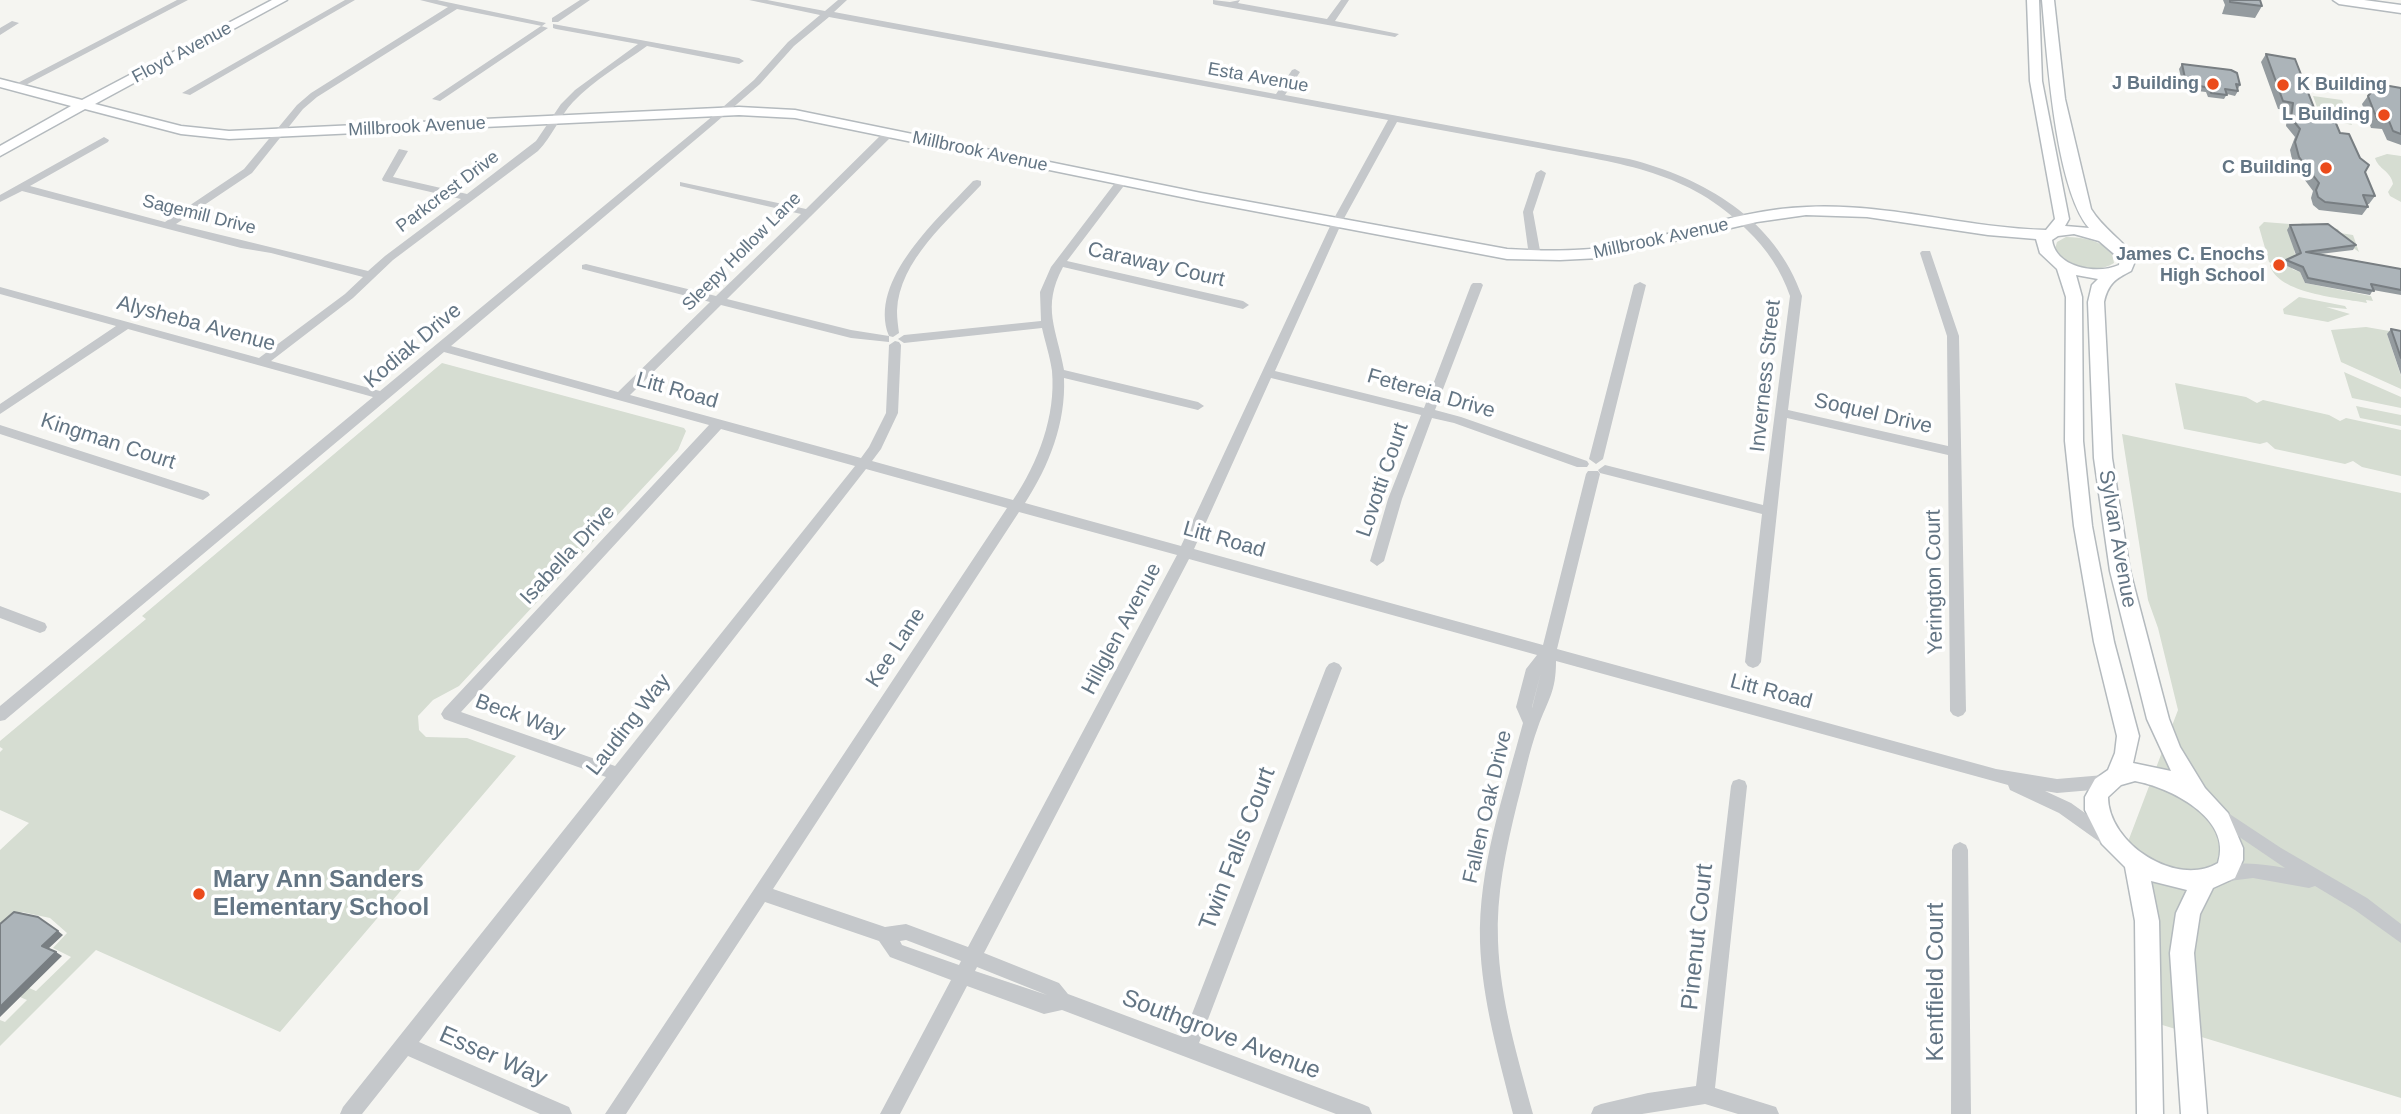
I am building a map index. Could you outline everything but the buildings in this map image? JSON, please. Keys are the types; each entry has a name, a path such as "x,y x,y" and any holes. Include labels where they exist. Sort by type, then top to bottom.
{"main road":[{"name":"Floyd Avenue","path":"0,152 68,115 96,90 262,0"},
{"name":"Floyd Avenue","path":"0,141 55,111 110,92 281,0"},
{"path":"2033,0 2035,81 2062,219 2051,233"},
{"path":"2048,0 2057,91 2072,166 2086,212 2092,223 2110,241"},
{"path":"2339,0 2401,9"},
{"name":"Millbrook Avenue","path":"0,83 181,130 229,135 278,135 722,112 788,113 1122,181 1507,254 1586,255 1616,251 1776,214 1827,210 1876,213 1955,226 2021,244 2086,274 2112,275"},
{"path":"2051,233 2080,231 2110,241"},
{"name":"Sylvan Avenue","path":"2051,233 2043,244 2070,279 2074,297 2074,432 2083,526 2104,642 2128,736 2126,753 2111,778"},
{"name":"Sylvan Avenue","path":"2110,241 2122,250 2128,260 2126,268 2100,285 2096,302 2103,458 2116,550 2130,618 2158,719 2171,751 2206,803"},
{"path":"2194,1114 2182,953 2189,913 2213,877 2231,862 2233,845 2227,828 2206,803 2177,783 2156,775 2135,772 2111,778 2097,793 2096,808 2103,827 2116,845 2136,861 2159,874 2183,880 2213,877"},
{"path":"2136,861 2147,921 2150,1114"}],"street":[{"path":"15,87 184,0"},
{"path":"187,93 351,0"},
{"path":"424,0 543,25 555,23 739,61"},
{"path":"555,23 586,0"},
{"name":"Esta Avenue","path":"753,0 1646,167 1700,187 1743,222"},
{"name":"Kodiak Drive","path":"0,715 758,82 783,51 843,0"},
{"path":"1330,22 1345,0"},
{"path":"1216,2 1235,3 1395,34"},
{"path":"166,226 248,171 300,107 322,88 456,6"},
{"path":"0,32 15,23"},
{"path":"437,99 543,25"},
{"name":"Parkcrest Drive","path":"263,361 349,296 369,275 541,143 571,99 646,43"},
{"path":"1279,97 1296,72"},
{"name":"Hillglen Avenue","path":"890,1114 1186,551 1337,222 1394,119"},
{"name":"Sleepy Hollow Lane","path":"620,397 888,133"},
{"path":"0,199 104,140"},
{"path":"403,151 387,178 469,198"},
{"path":"1535,256 1528,212 1541,173"},
{"name":"Kee Lane","path":"615,1114 1035,477 1051,434 1058,373 1046,324 1046,292 1052,275 1122,181"},
{"name":"Lauding Way","path":"351,1114 864,464 884,435 892,413 894,296 903,271 917,251 977,183"},
{"path":"684,184 807,212"},
{"name":"Sagemill Drive","path":"21,187 166,226 369,275"},
{"name":"Inverness Street","path":"1743,222 1779,258 1793,282 1796,296 1753,662"},
{"name":"Millbrook Avenue","path":"1955,226 2016,234 2051,233"},
{"name":"Yerington Court","path":"1926,253 1953,336 1958,712"},
{"name":"Caraway Court","path":"1061,263 1243,305"},
{"path":"586,267 851,334 895,339 1046,324"},
{"name":"Lovotti Court","path":"1377,561 1395,499 1477,285"},
{"name":"Fallen Oak Drive","path":"1524,1114 1498,1020 1489,940 1497,862 1531,723 1541,707 1549,672 1548,653 1640,285"},
{"name":"Alysheba Avenue","path":"3,294 263,361 383,396"},
{"path":"0,410 124,326"},
{"name":"Litt Road","path":"441,347 1996,776 2057,786 2111,778"},
{"path":"1058,373 1198,406"},
{"name":"Fetereia Drive","path":"1267,373 1428,412 1486,429 1594,467 1769,511"},
{"name":"Soquel Drive","path":"1783,413 1955,452"},
{"name":"Isabella Drive","path":"449,714 718,424"},
{"name":"Kingman Court","path":"0,429 203,495"},
{"path":"0,612 40,627"},
{"name":"Twin Falls Court","path":"1188,1048 1334,668"},
{"name":"Beck Way","path":"449,714 617,774"},
{"name":"Litt Road","path":"1996,776 2073,813 2116,845"},
{"name":"Pinenut Court","path":"1705,1094 1739,786"},
{"path":"2206,803 2321,883 2361,904 2401,935"},
{"name":"Kentfield Court","path":"1960,850 1961,1114"},
{"path":"2213,877 2253,870 2321,883"},
{"name":"Southgrove Avenue","path":"762,893 886,935 906,932 1053,989 1062,1001"},
{"name":"Southgrove Avenue","path":"886,935 896,951 1044,1004 1062,1001 1188,1048 1316,1106 1362,1114"},
{"name":"Esser Way","path":"405,1045 562,1114"},
{"path":"1601,1114 1705,1094 1769,1114"},
{"path":"1524,1114 1533,1114"}],"shaded area":[{"path":"2313,96 2342,100 2352,125 2321,118"},
{"path":"2387,154 2401,156 2401,202 2390,196 2388,192 2393,184 2392,180 2375,158"},
{"path":"2264,222 2303,225 2301,223 2338,229 2340,233 2353,235 2359,252 2325,228 2307,252 2294,250 2296,258 2292,269 2300,272 2305,283 2371,296 2373,301 2366,300 2367,303 2312,293 2275,275 2259,227"},
{"path":"2066,237 2097,242 2112,253 2114,263 2107,267 2090,268 2066,260 2055,249 2057,242"},
{"path":"2299,297 2345,306 2347,309 2326,307 2350,314 2328,322 2284,314 2283,309"},
{"path":"2366,327 2401,333 2387,334 2401,376 2401,389 2341,362 2331,330"},
{"path":"442,363 684,428 686,431 678,450 459,686 433,700 418,716 419,730 426,737 467,738 516,756 280,1032 96,950 0,1046 0,1020 5,1022 27,1000 20,997 29,988 36,991 71,957 53,948 67,933 50,918 22,912 6,926 0,923 0,850 29,823 0,810 0,752 3,749 0,747 0,741 146,619 142,616"},
{"path":"2344,372 2401,397 2401,408 2352,398"},
{"path":"2175,383 2246,397 2257,403 2263,400 2329,415 2340,421 2346,418 2401,430 2401,476 2362,467 2353,461 2345,464 2275,449 2267,442 2260,444 2184,429"},
{"path":"2356,406 2401,415 2401,426 2360,418"},
{"path":"2122,434 2401,493 2401,1098 2146,1020 2129,839 2178,710 2158,628 2148,600"}],"place":[{"name":"J Building","path":"2213,84"},
{"name":"K Building","path":"2283,85"},
{"name":"L Building","path":"2384,115"},
{"name":"C Building","path":"2326,168"},
{"name":"James C. Enochs High School","path":"2279,265"},
{"name":"Mary Ann Sanders Elementary School","path":"199,894"}]}
